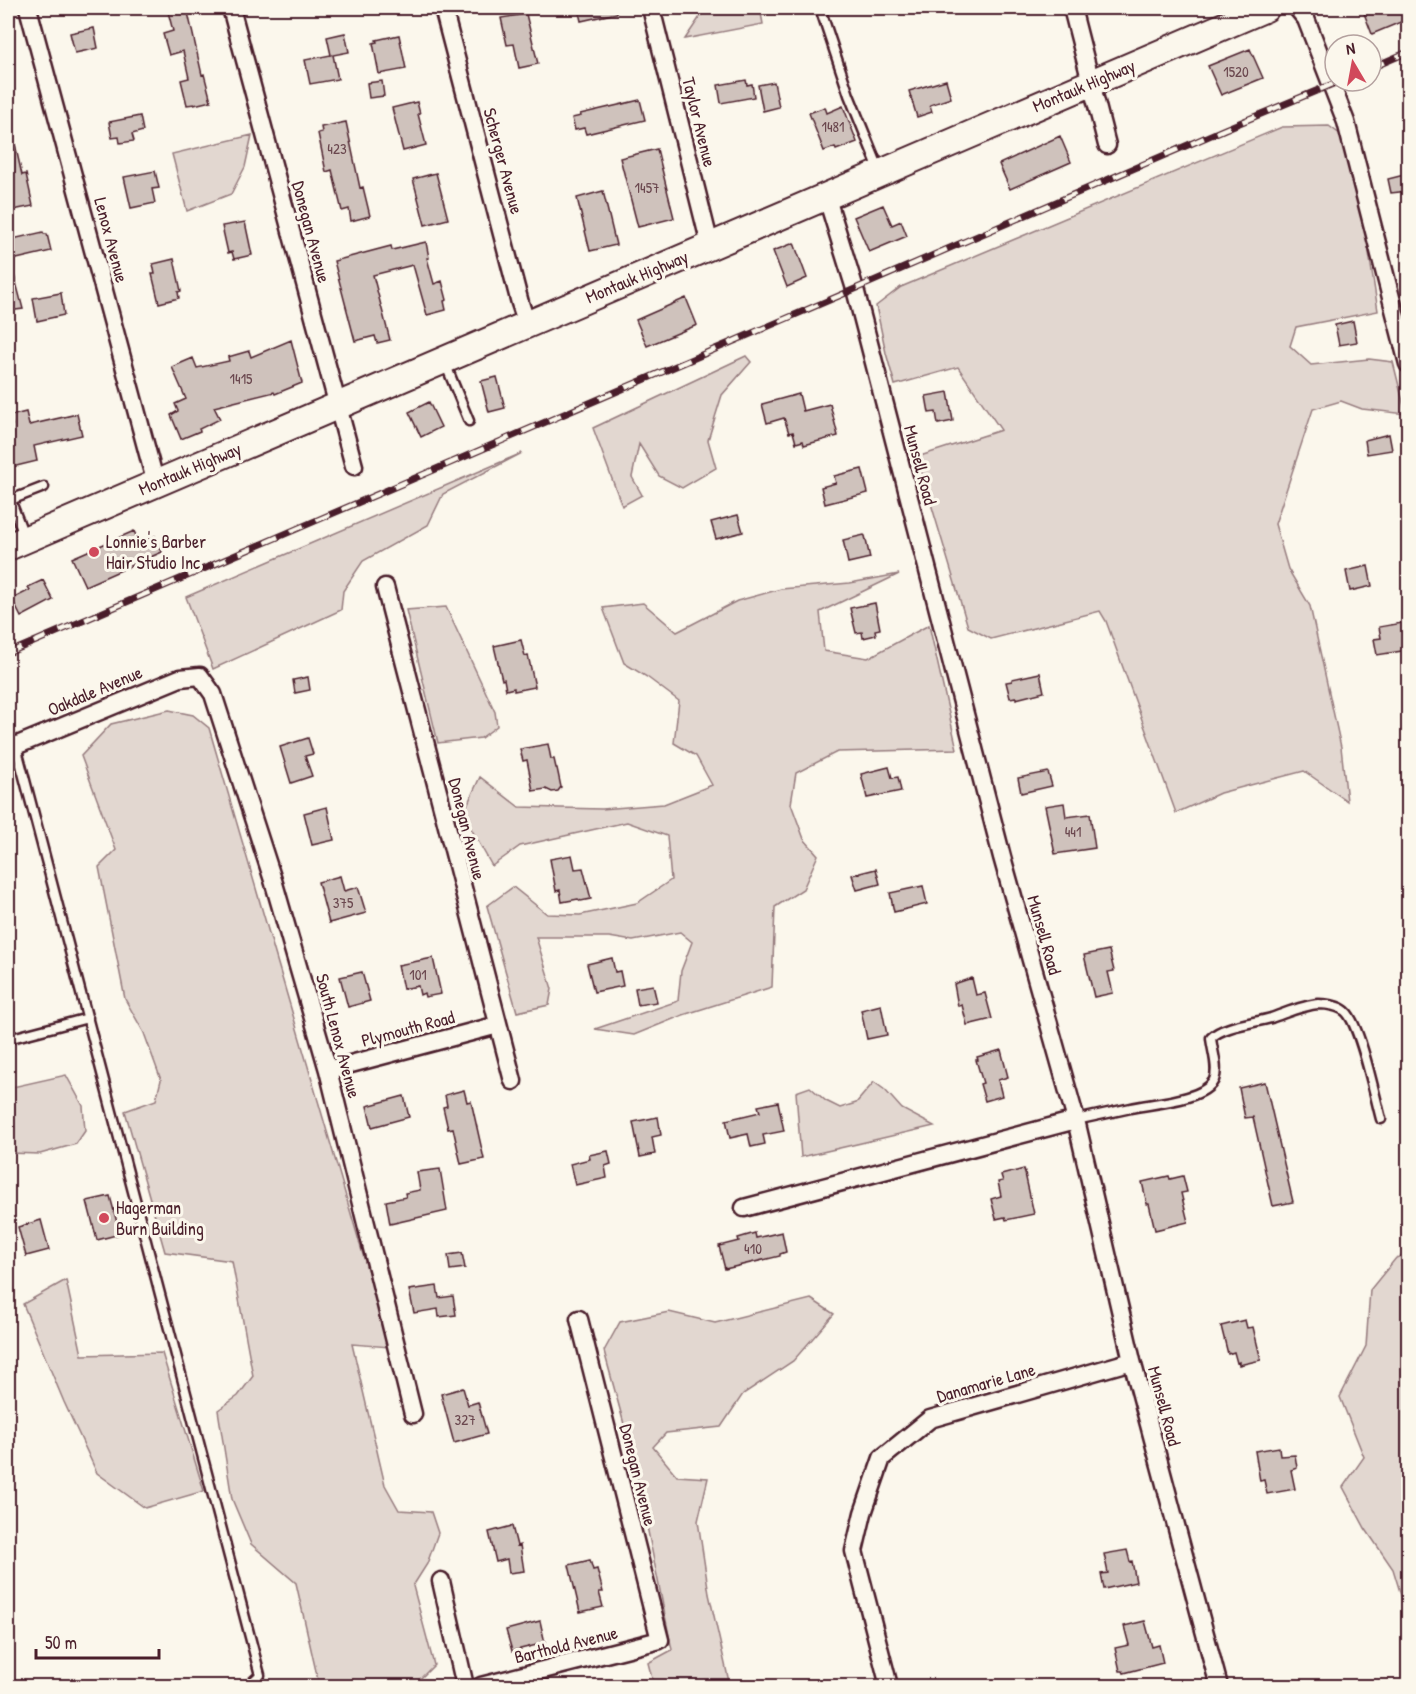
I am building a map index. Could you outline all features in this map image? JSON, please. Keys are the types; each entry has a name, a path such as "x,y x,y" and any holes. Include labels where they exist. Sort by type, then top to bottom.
{"main road":[{"name":"Montauk Highway","path":"17,543 1266,8"}],"street":[{"name":"Lenox Avenue","path":"28,8 156,483"},
{"name":"Donegan Avenue","path":"231,8 354,466"},
{"name":"Scherger Avenue","path":"443,8 527,324"},
{"name":"Taylor Avenue","path":"651,8 711,245"},
{"path":"1072,8 1107,145"},
{"path":"1297,8 1306,19 1346,123 1408,364"},
{"name":"Munsell Road","path":"826,195 855,289 1002,857 1076,1120 1132,1361 1219,1686"},
{"name":"Donegan Avenue","path":"385,586 513,1082"},
{"name":"Oakdale Avenue","path":"12,747 180,678 200,676"},
{"name":"South Lenox Avenue","path":"200,676 213,694 273,880 328,1070 413,1414"},
{"name":"Plymouth Road","path":"328,1070 498,1025"},
{"path":"744,1208 1076,1120"},
{"name":"Donegan Avenue","path":"579,1319 660,1640"},
{"name":"Danamarie Lane","path":"889,1686 854,1551 863,1513 882,1458 930,1419 1132,1361"},
{"path":"441,1581 465,1686"},
{"name":"Barthold Avenue","path":"481,1686 660,1640"}],"lane":[{"path":"820,8 849,95 880,173"},
{"path":"444,359 469,421"},
{"path":"17,543 9,500 44,487"},
{"path":"12,747 88,1018 260,1675 248,1686"},
{"path":"1076,1120 1194,1094 1212,1083 1215,1077 1216,1067 1211,1038 1216,1032 1260,1022 1310,1005 1321,1004 1345,1010 1357,1030 1381,1119"},
{"path":"8,1039 88,1018"}],"shaded area":[{"path":"706,8 760,8 763,24 685,39"},
{"path":"1329,126 1352,143 1378,311 1296,327 1290,346 1311,365 1369,359 1393,362 1406,414 1362,409 1341,401 1313,409 1275,524 1288,569 1310,606 1341,747 1347,801 1304,771 1220,793 1176,813 1106,621 1100,611 991,639 968,627 917,457 1001,430 958,367 895,385 876,306 901,287 1282,127"},
{"path":"252,135 245,167 231,194 187,211 172,154"},
{"path":"746,356 751,362 722,395 708,440 716,468 682,488 659,476 639,444 632,477 642,495 622,506 593,428"},
{"path":"522,453 443,494 428,525 363,561 343,591 341,610 213,669 186,597"},
{"path":"899,574 820,612 824,651 868,658 929,625 957,749 837,752 796,773 791,804 804,839 818,855 803,889 775,907 772,987 683,1015 634,1035 595,1029 678,1001 681,971 692,942 680,932 633,941 609,937 536,937 552,989 549,1005 517,1012 487,906 513,887 547,914 580,915 637,903 671,880 667,836 627,822 520,846 492,866 463,814 480,777 519,807 602,809 664,804 712,785 696,756 674,743 679,701 624,663 603,608 643,603 677,632 737,601 781,589 850,583"},
{"path":"446,607 495,712 497,726 481,738 438,743 406,610"},
{"path":"169,710 193,715 209,728 390,1347 352,1344 385,1485 399,1510 431,1512 438,1533 427,1564 413,1586 434,1665 420,1679 427,1686 313,1686 318,1680 296,1583 251,1544 232,1499 218,1410 238,1396 253,1376 232,1261 165,1252 125,1111 156,1100 161,1080 144,1033 125,999 99,867 116,850 81,756 111,724"},
{"path":"66,1075 83,1106 85,1131 76,1144 40,1154 8,1153 8,1088"},
{"path":"874,1082 885,1090 902,1109 934,1126 801,1157 796,1092 810,1087 826,1101 840,1108 856,1103"},
{"path":"1408,1253 1408,1618 1393,1569 1365,1528 1343,1487 1364,1457 1340,1397 1366,1346 1370,1290 1396,1258"},
{"path":"66,1280 82,1355 162,1353 204,1491 145,1508 97,1473 23,1304"},
{"path":"811,1299 834,1314 793,1361 743,1394 721,1427 666,1433 653,1447 677,1476 708,1478 698,1521 709,1594 730,1686 654,1686 648,1663 672,1650 633,1457 604,1351 620,1322 669,1312 715,1323"}],"building":[{"path":"167,8 187,8 202,75 204,74 211,101 187,105 181,80 189,78 183,51 169,55 163,34 173,31"},
{"path":"578,8 616,8 617,13 581,21"},
{"path":"1362,8 1408,8 1408,19 1372,33"},
{"path":"526,14 538,64 519,68 514,44 507,45 501,18"},
{"path":"94,28 98,48 75,53 70,33"},
{"path":"345,33 349,52 333,55 338,79 310,84 305,60 331,55 327,37"},
{"path":"399,35 406,69 379,74 373,43 377,42 376,40"},
{"path":"1250,49 1263,78 1221,95 1208,66"},
{"path":"746,80 747,85 752,84 754,97 721,103 718,85"},
{"path":"946,80 951,98 930,105 932,112 917,117 909,91"},
{"path":"382,81 384,96 369,98 367,83"},
{"path":"774,82 779,107 763,111 758,85"},
{"path":"640,100 645,120 586,134 584,128 575,130 572,118 581,116 580,114"},
{"path":"417,102 426,145 403,151 392,108"},
{"path":"843,106 857,142 836,150 835,147 824,151 809,113 825,107 827,113"},
{"path":"140,116 143,131 132,134 134,141 120,143 119,137 112,138 109,122"},
{"path":"346,122 360,188 363,187 370,216 351,221 349,209 342,211 332,170 326,172 318,133 322,132 321,127"},
{"path":"13,135 22,175 26,174 33,206 8,211 8,136"},
{"path":"1060,136 1071,162 1010,189 999,164"},
{"path":"657,149 674,218 638,227 620,158"},
{"path":"155,171 159,188 152,189 155,203 131,208 124,177"},
{"path":"436,173 448,219 425,225 413,179"},
{"path":"1408,174 1408,191 1391,193 1388,179"},
{"path":"603,191 616,245 590,251 577,198"},
{"path":"883,205 892,225 901,221 907,236 869,252 854,217"},
{"path":"245,222 252,255 234,259 232,252 228,253 222,226"},
{"path":"43,232 47,234 51,251 8,261 8,240"},
{"path":"426,242 429,258 427,258 434,284 442,281 447,300 444,301 446,310 427,315 413,265 373,275 390,340 377,343 375,336 355,341 334,261 391,246 392,250"},
{"path":"794,243 807,278 787,287 773,251"},
{"path":"174,259 181,291 178,292 179,298 159,303 152,274 155,274 153,264"},
{"path":"8,267 12,267 23,309 8,311"},
{"path":"61,293 64,315 37,321 33,298"},
{"path":"686,298 697,325 647,346 636,320"},
{"path":"1353,321 1357,342 1339,345 1335,325"},
{"path":"291,340 302,383 275,394 274,392 214,407 220,419 181,439 171,415 178,411 175,404 186,399 172,367 193,358 197,368 229,361 228,357 249,351 251,357"},
{"path":"497,377 505,408 489,412 481,381"},
{"path":"948,392 953,421 938,424 936,412 929,413 926,396"},
{"path":"799,394 803,411 830,404 838,436 804,445 803,441 796,443 793,432 789,433 784,418 767,423 762,404"},
{"path":"429,402 441,427 421,437 409,412"},
{"path":"26,412 29,425 77,414 82,435 34,446 37,461 8,468 8,425 12,425 10,416"},
{"path":"1389,434 1392,450 1367,454 1365,440"},
{"path":"862,469 868,493 825,504 821,487 836,483 834,476"},
{"path":"738,515 743,532 716,539 711,522"},
{"path":"134,531 139,543 155,536 162,552 85,586 72,558"},
{"path":"864,535 870,558 848,563 843,540"},
{"path":"1368,566 1372,586 1350,591 1346,571"},
{"path":"43,580 53,600 21,617 12,599 30,590 28,587"},
{"path":"875,603 880,629 875,630 876,635 863,638 862,632 856,633 850,608"},
{"path":"1408,622 1408,650 1377,655 1374,639 1381,638 1379,627"},
{"path":"521,640 525,656 528,655 535,687 514,691 514,688 506,690 494,646"},
{"path":"1040,673 1044,692 1016,699 1016,697 1010,698 1006,682"},
{"path":"308,677 310,690 295,693 293,680"},
{"path":"308,738 313,754 305,756 312,776 291,783 280,747"},
{"path":"548,744 561,787 558,791 552,792 546,789 533,791 527,760 523,761 520,749"},
{"path":"889,767 892,778 898,777 901,791 867,798 861,774"},
{"path":"1048,772 1052,786 1021,793 1018,778"},
{"path":"1064,803 1066,817 1090,814 1095,848 1055,854 1045,806"},
{"path":"327,807 334,840 312,845 304,813"},
{"path":"572,855 575,869 583,868 591,899 562,902 560,890 556,891 550,859"},
{"path":"876,869 880,884 857,890 852,875"},
{"path":"340,876 344,891 358,887 366,913 329,923 318,882"},
{"path":"923,886 927,904 894,912 890,893"},
{"path":"1109,950 1114,971 1108,972 1113,993 1094,997 1084,955"},
{"path":"433,958 441,994 425,997 424,993 420,995 418,986 403,989 398,965"},
{"path":"612,958 615,972 620,971 623,986 594,992 587,964"},
{"path":"362,972 370,1001 348,1007 340,977"},
{"path":"972,978 976,995 985,993 992,1019 967,1025 962,1005 958,1006 954,984"},
{"path":"653,985 657,1002 638,1005 635,988"},
{"path":"881,1005 887,1035 867,1039 861,1010"},
{"path":"1001,1050 1008,1077 998,1080 1002,1096 985,1101 980,1084 983,1083 976,1060 978,1060 977,1057"},
{"path":"1265,1082 1293,1202 1273,1206 1253,1117 1245,1118 1239,1088"},
{"path":"464,1090 467,1102 471,1101 484,1159 461,1164 453,1128 448,1129 443,1107 447,1106 445,1095"},
{"path":"404,1096 409,1117 372,1127 367,1106"},
{"path":"778,1102 784,1131 763,1135 765,1144 751,1147 748,1134 730,1138 726,1120 760,1112 758,1106"},
{"path":"658,1117 661,1135 652,1137 655,1154 640,1157 633,1122"},
{"path":"608,1151 611,1164 605,1166 607,1178 575,1185 570,1164 590,1159 589,1155"},
{"path":"440,1169 447,1211 390,1224 386,1201 406,1197 405,1193 420,1190 417,1172"},
{"path":"1024,1169 1034,1214 1006,1220 1005,1217 996,1219 991,1199 1001,1196 998,1182 1003,1181 1001,1175"},
{"path":"1169,1176 1170,1179 1183,1176 1187,1192 1181,1193 1188,1222 1155,1230 1142,1182"},
{"name":"Hagerman Burn Building","path":"110,1196 120,1234 97,1240 87,1201"},
{"path":"41,1220 49,1250 26,1256 18,1227"},
{"path":"782,1232 786,1252 780,1256 725,1269 719,1246 739,1241 738,1238 755,1233 756,1238"},
{"path":"462,1253 465,1268 450,1270 448,1255"},
{"path":"437,1286 439,1298 453,1296 456,1315 439,1317 438,1309 414,1313 409,1290"},
{"path":"1245,1320 1247,1328 1253,1327 1261,1360 1239,1365 1234,1352 1228,1354 1221,1326"},
{"path":"463,1388 468,1405 478,1402 487,1434 454,1443 441,1394"},
{"path":"1279,1447 1280,1456 1295,1455 1297,1468 1291,1470 1295,1489 1267,1494 1264,1480 1260,1481 1255,1451"},
{"path":"512,1526 517,1546 520,1545 524,1571 509,1573 507,1559 496,1562 489,1532"},
{"path":"1127,1550 1130,1562 1132,1561 1136,1582 1104,1589 1101,1574 1108,1573 1104,1554"},
{"path":"590,1560 593,1570 597,1569 603,1592 599,1592 603,1607 580,1612 569,1565"},
{"path":"540,1621 545,1643 512,1651 506,1630"},
{"path":"1145,1621 1152,1647 1159,1645 1163,1663 1124,1673 1120,1671 1115,1648 1129,1645 1124,1626"}],"railway":[{"path":"1383,63 1408,52"},
{"path":"8,653 1323,88"}],"place":[{"name":"Lonnie's Barber Hair Studio Inc","path":"94,552"},
{"name":"Hagerman Burn Building","path":"104,1218"}]}
